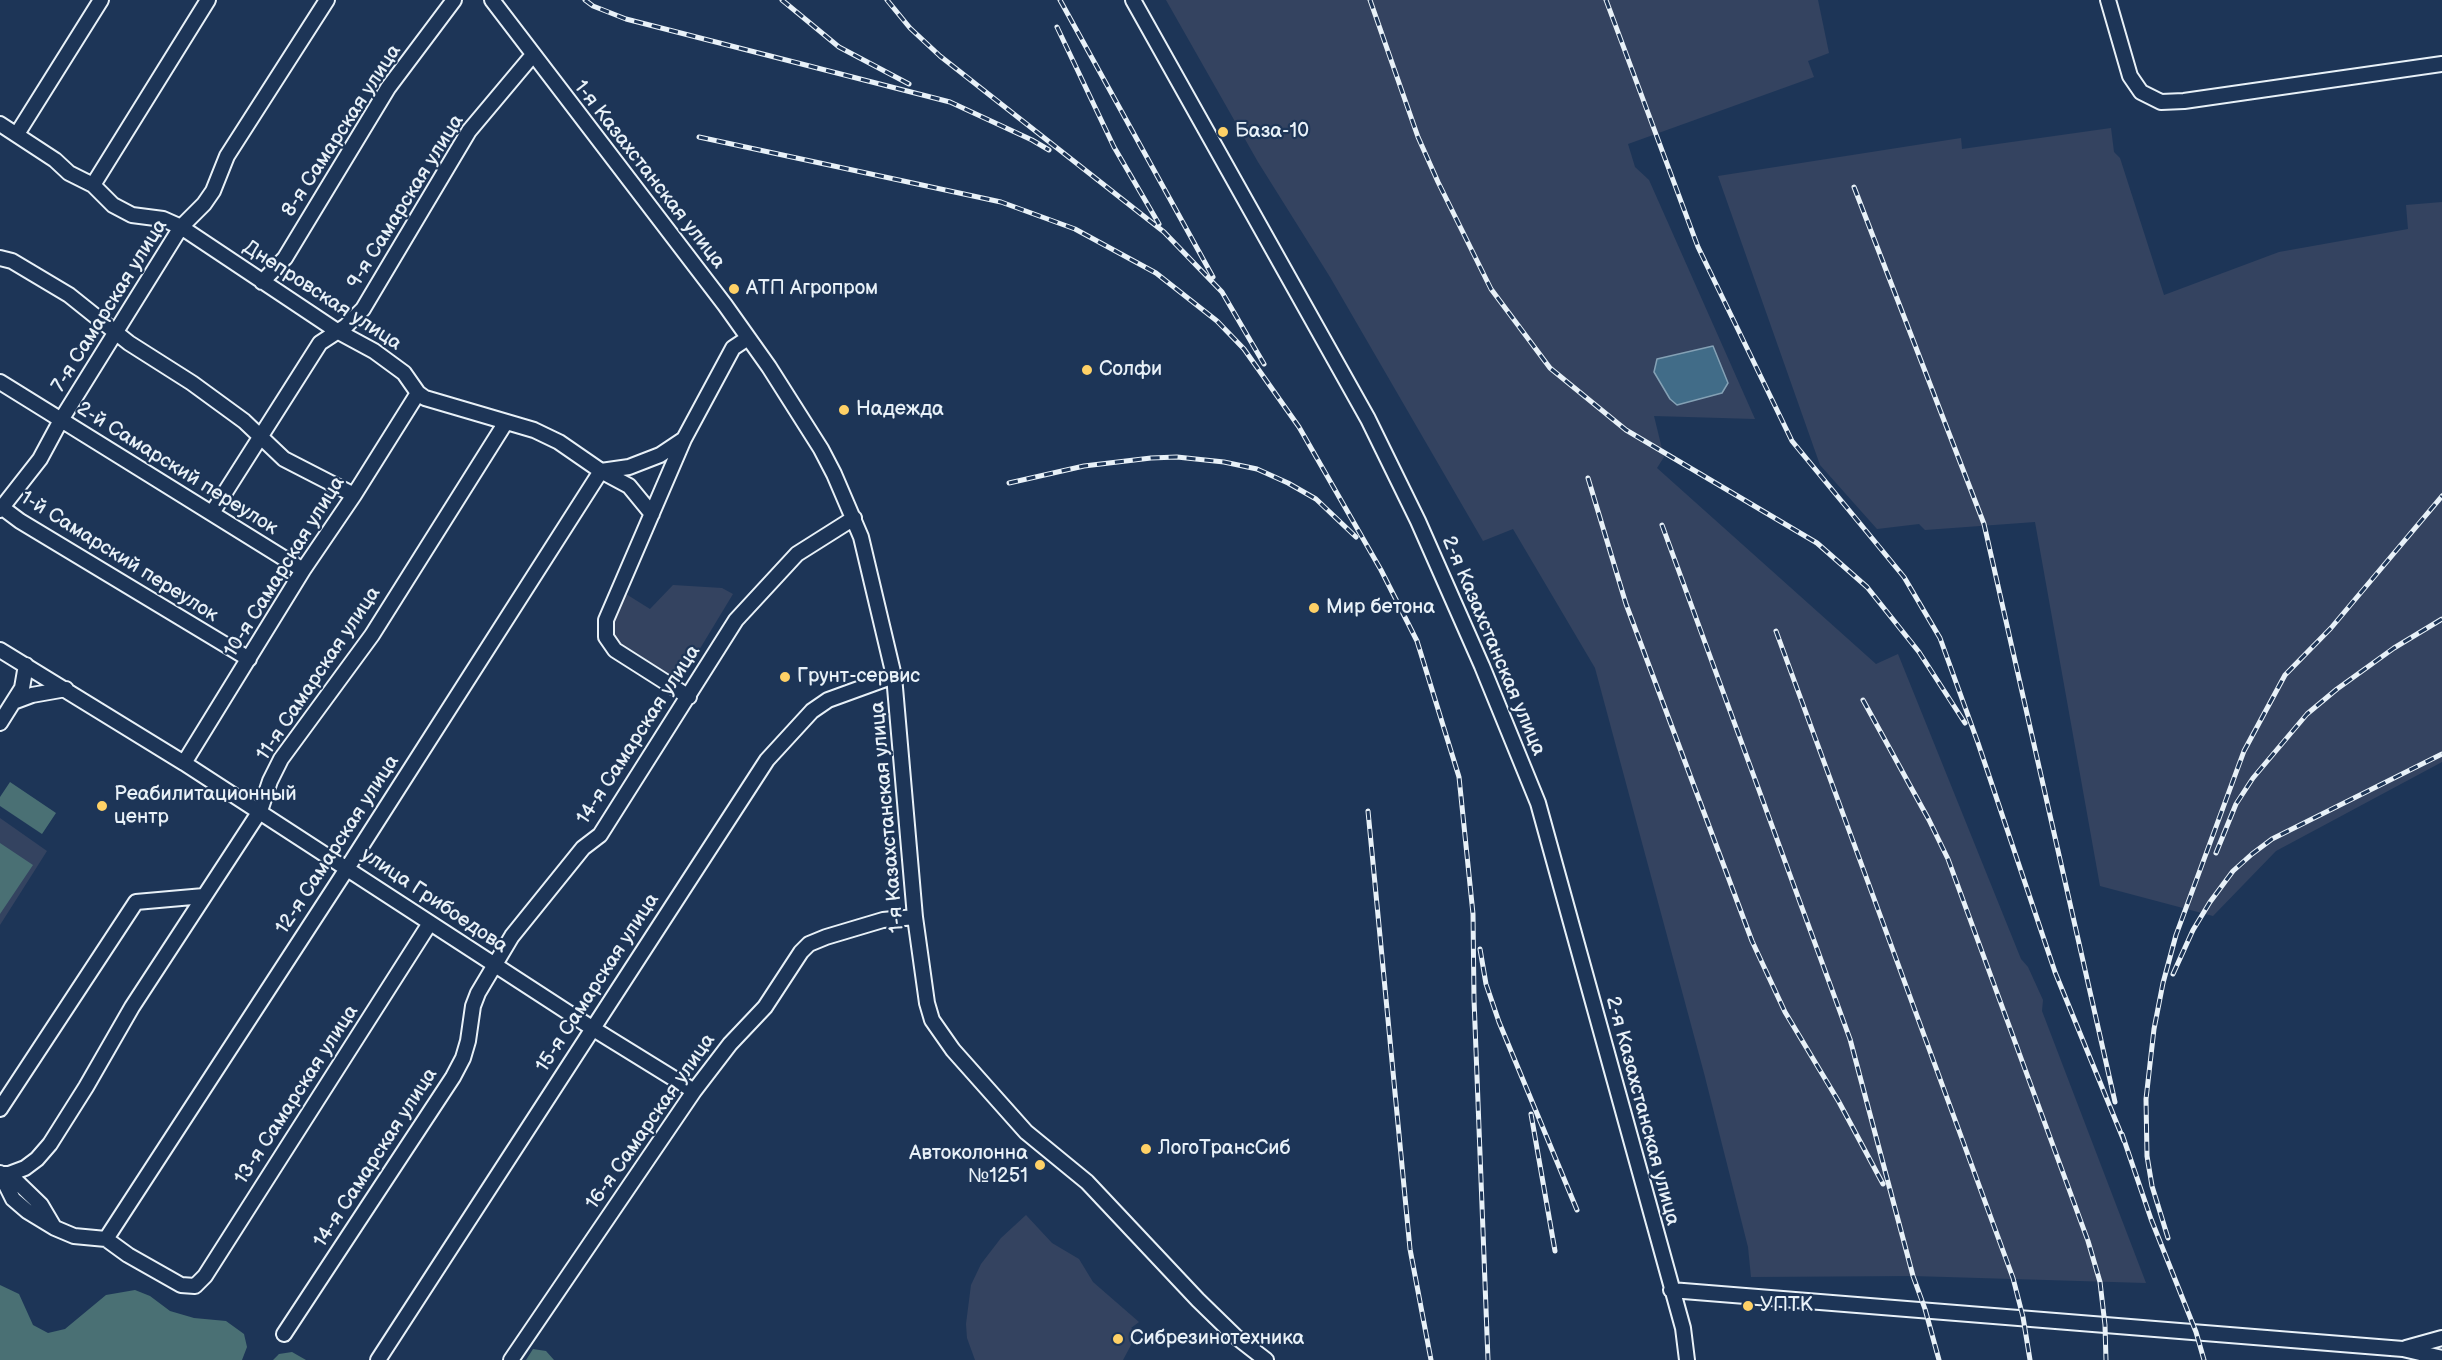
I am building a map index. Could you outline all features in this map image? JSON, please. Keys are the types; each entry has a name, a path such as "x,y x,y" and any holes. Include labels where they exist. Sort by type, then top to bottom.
{"street":[{"path":"17,134 101,0"},
{"path":"93,185 208,0"},
{"name":"7-я Самарская улица","path":"1,508 40,459 61,420 181,227 204,204 213,191 227,156 327,0"},
{"name":"8-я Самарская улица","path":"262,282 285,258 388,88 454,0"},
{"name":"1-я Казахстанская улица","path":"492,0 532,56 748,338 821,449 854,518 873,582 894,676 915,917 927,1003 932,1020 953,1050 1026,1132 1087,1182 1198,1300 1235,1336 1266,1360"},
{"name":"2-я Казахстанская улица","path":"1133,0 1368,419 1418,521 1482,666 1538,803 1683,1328 1687,1360"},
{"path":"2108,0 2130,76 2141,92 2161,102 2184,101 2442,64"},
{"name":"9-я Самарская улица","path":"212,513 320,344 346,326 363,309 469,131 532,56"},
{"name":"Днепровская улица","path":"0,124 55,160 69,173 93,185 113,205 132,216 163,219 181,227 337,331 374,351 404,373 418,393 435,403 534,430 559,442 601,471 629,486 652,514"},
{"path":"0,258 12,261 69,295 129,343 192,383 244,420 284,459 354,495"},
{"path":"689,697 615,650 606,637 606,620 684,439 733,348 748,338"},
{"name":"2-й Самарский переулок","path":"0,382 303,570"},
{"name":"10-я Самарская улица","path":"184,763 303,570 354,495 418,393"},
{"name":"11-я Самарская улица","path":"3,1173 25,1168 37,1159 50,1144 87,1087 132,1007 260,810 270,781 282,759 372,635 507,422"},
{"path":"601,471 629,467 660,455 684,439"},
{"name":"12-я Самарская улица","path":"106,1239 348,867 601,471"},
{"name":"1-й Самарский переулок","path":"1,508 249,659"},
{"name":"14-я Самарская улица","path":"284,1334 453,1077 463,1058 468,1041 473,1006 494,964 512,936 577,856 600,836 736,620 762,589 797,554 854,518"},
{"name":"улица Грибоедова","path":"0,650 260,810 592,1028 694,1091"},
{"path":"0,723 16,701 22,688 26,665"},
{"name":"15-я Самарская улица","path":"378,1360 767,760 812,711 828,700 894,676"},
{"path":"16,701 40,693 66,690"},
{"path":"0,1110 136,902 204,896"},
{"name":"16-я Самарская улица","path":"511,1360 694,1091 730,1044 765,1007 801,952 810,944 825,937 883,920 915,917"},
{"name":"13-я Самарская улица","path":"106,1239 181,1285 195,1286 205,1276 430,923"},
{"path":"3,1173 13,1198 27,1211 55,1228 74,1236 106,1239"},
{"path":"1671,1290 2403,1349 2442,1358"},
{"path":"2403,1349 2442,1338"}],"shaded area":[{"path":"1166,0 1818,0 1829,53 1808,61 1814,77 1628,144 1635,167 1649,180 1755,419 1654,416 1664,457 1657,468 1876,664 1898,654 2021,959 2028,967 2043,1000 2042,1011 2146,1283 1913,1276 1751,1277 1748,1247 1704,1073 1595,668 1513,529 1483,541 1330,277 1258,162"},
{"path":"2111,128 2114,152 2120,158 2164,295 2279,252 2408,229 2406,205 2442,202 2442,762 2276,851 2213,916 2100,886 2035,522 1925,530 1919,524 1877,529 1820,465 1718,176 1961,138 1962,149"},
{"path":"1713,346 1728,383 1722,393 1677,405 1670,399 1654,372 1657,359"},
{"path":"673,585 722,588 733,594 681,680 618,646 611,636 612,623 626,594 650,609"},
{"path":"0,818 47,851 0,925"},
{"path":"1026,1215 1052,1243 1079,1259 1093,1282 1139,1322 1131,1328 1138,1332 1123,1360 975,1360 967,1338 966,1324 971,1285 981,1264 1001,1238"}],"green space":[{"path":"10,782 56,813 42,834 0,806 0,797"},
{"path":"0,843 33,865 0,914"},
{"path":"0,1285 19,1294 33,1325 48,1333 65,1329 106,1295 135,1290 150,1296 170,1311 194,1318 226,1321 244,1334 247,1347 242,1360 0,1360"},
{"path":"533,1349 546,1351 554,1360 526,1360"},
{"path":"292,1352 306,1360 273,1360 279,1354"}],"railway":[{"path":"585,0 593,6 626,19 950,102 1049,150"},
{"path":"782,0 839,47 909,84"},
{"path":"887,0 910,28 940,56 1164,232 1222,292 1264,364"},
{"path":"1060,0 1213,277"},
{"path":"1370,0 1418,137 1438,182 1491,289 1550,368 1626,430 1817,543 1867,587 1919,652 1965,723"},
{"path":"1606,0 1698,247 1792,441 1904,577 1940,638 2055,972 2124,1141"},
{"path":"1057,27 1114,147 1159,224"},
{"path":"699,137 1001,202 1075,229 1156,273 1217,321 1244,349 1299,427 1381,570 1417,641 1459,777 1473,914 1474,999 1488,1360"},
{"path":"1854,187 1984,524 2115,1102"},
{"path":"1009,483 1084,466 1151,458 1177,457 1224,462 1257,469 1288,483 1316,499 1356,537"},
{"path":"1588,478 1626,604 1752,941 1785,1012 1839,1102 1883,1184"},
{"path":"2168,1238 2152,1186 2147,1156 2146,1099 2154,1029 2176,935 2244,751 2285,675 2331,628 2442,496"},
{"path":"1662,525 1850,1039 1913,1276 1939,1360"},
{"path":"2216,853 2236,804 2253,778 2307,714 2394,648 2442,619"},
{"path":"1776,631 2013,1278 2023,1317 2030,1360"},
{"path":"1863,700 1948,859 2088,1241 2100,1282 2106,1360"},
{"path":"2173,974 2193,930 2210,902 2233,871 2252,854 2272,839 2442,754"},
{"path":"1368,811 1410,1249 1431,1360"},
{"path":"1480,949 1486,984 1499,1022 1577,1210"},
{"path":"1531,1114 1555,1251"},
{"path":"2122,1134 2151,1219 2196,1332 2204,1360"}],"place":[{"name":"База-10","path":"1223,132"},
{"name":"АТП Агропром","path":"734,289"},
{"name":"Солфи","path":"1087,370"},
{"name":"Надежда","path":"844,410"},
{"name":"Мир бетона","path":"1314,608"},
{"name":"Грунт-сервис","path":"785,677"},
{"name":"Реабилитационный центр","path":"102,806"},
{"name":"ЛогоТрансСиб","path":"1146,1149"},
{"name":"Автоколонна №1251","path":"1040,1165"},
{"name":"УПТК","path":"1748,1306"},
{"name":"Сибрезинотехника","path":"1118,1339"}]}
